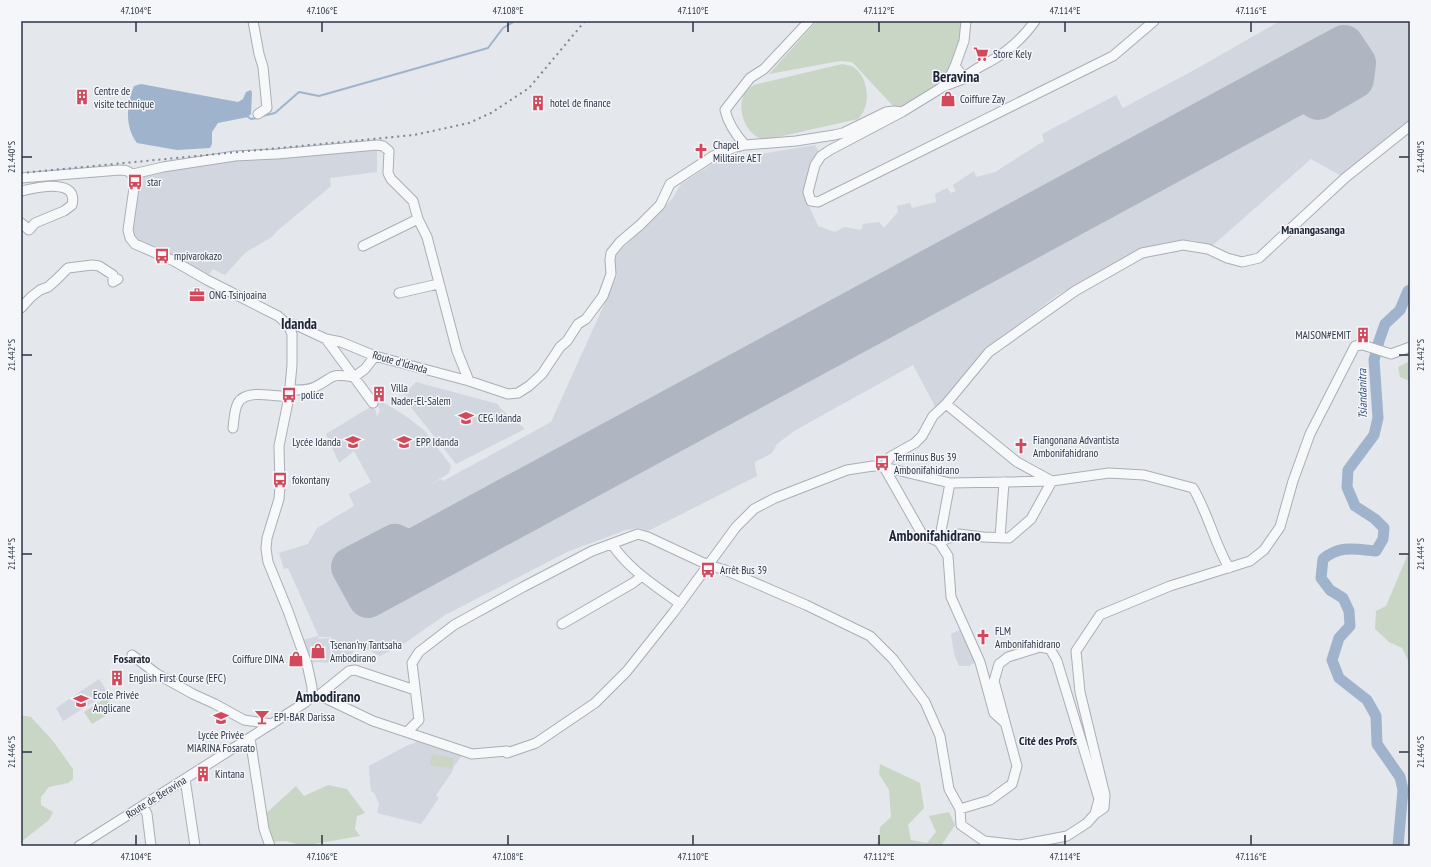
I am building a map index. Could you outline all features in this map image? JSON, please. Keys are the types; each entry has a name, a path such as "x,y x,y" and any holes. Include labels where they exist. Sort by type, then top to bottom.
{"street":[{"path":"253,21 259,54 264,67 267,108 258,114"},
{"path":"745,145 738,138 727,118 725,110 750,78 764,69 809,21"},
{"path":"940,88 949,79 955,66 964,41 966,21"},
{"path":"1035,21 1016,43 989,62 978,67 963,79 940,88 902,112 821,156 815,166 808,192 811,201 818,202 1114,56 1154,21"},
{"path":"955,66 961,74 968,75"},
{"name":"Route d'Idanda","path":"288,325 296,325 326,339 341,342 375,356 469,381 508,394 518,393 530,386 542,374 560,347 567,341 578,324 586,319 603,296 611,274 611,253 620,242 660,205 670,184 713,156 745,145 796,141 834,135 843,133 886,112 902,112"},
{"path":"884,467 890,456 915,443 922,436 933,416 946,404 989,352 1075,291 1142,253 1183,244 1208,249 1227,258 1242,262 1259,258 1344,178 1410,126"},
{"path":"133,174 163,167 235,156 277,154 376,145 384,146 389,151 388,173 391,179 413,201 418,219 427,237 438,284 452,328 457,351 469,381"},
{"path":"21,178 128,170 133,174 135,180 128,230 130,238 135,244 174,261 207,280 278,316 288,325 292,334 292,365 289,394 278,446 280,488 279,499 267,538 266,549 268,562 307,664 315,695 328,699 373,721 472,754 507,751 506,753 536,743 595,703 627,671 680,604 736,527 754,509 775,498 847,470 874,466 884,467 950,483 1052,481 1110,473 1144,475 1193,488 1204,510 1221,555 1228,568"},
{"path":"21,191 49,186 61,187 71,192 74,199 72,205 64,211 35,223 28,230 21,223"},
{"path":"363,246 418,219"},
{"path":"21,308 31,297 40,290 48,287 68,268 92,265 99,266 113,275 114,282 118,279"},
{"path":"399,293 438,284"},
{"path":"326,339 373,403"},
{"path":"407,732 419,720 412,663 419,652 454,625 592,551 638,534 648,537 708,565 725,570 806,604 870,636 893,659 925,702 940,736 949,788 960,809 961,825 984,841 1020,845 1067,836 1087,824 1095,814 1104,808 1105,796 1080,692 1076,651 1100,615 1170,586 1250,561 1264,550 1280,527 1293,481 1310,434 1355,346 1363,345 1391,354 1410,347"},
{"path":"233,428 237,404 242,398 256,395 289,394 314,388 332,376 339,375 354,377 365,369 375,356"},
{"path":"946,404 1017,462 1052,481"},
{"path":"884,467 922,534 939,542 948,556 951,597 980,662 994,713 1006,724"},
{"path":"939,542 959,534 1009,538 1031,519 1052,481"},
{"path":"1000,538 1004,482"},
{"path":"939,542 950,483"},
{"path":"612,544 618,553 642,576 680,604"},
{"path":"562,624 633,583 642,576"},
{"path":"960,809 990,800 1012,784 1017,766 994,681 999,664 1008,657 1040,647 1050,649 1057,661 1099,799 1095,814"},
{"path":"132,655 157,674 244,720 272,724"},
{"name":"Route de Beravina","path":"79,846 306,702 349,671 355,670 415,690"},
{"path":"250,738 264,829 270,846"},
{"path":"185,779 195,846"},
{"path":"143,806 147,814 151,846"}],"shaded area":[{"path":"1280,21 1410,21 1410,126 1345,178 1311,159 1212,246 1192,240 1179,240 1142,248 1056,296 984,350 936,408 913,365 794,431 777,444 772,453 755,462 757,476 648,531 639,528 626,530 567,552 445,615 402,645 394,644 390,651 380,656 359,645 343,664 332,663 331,637 319,637 288,568 284,569 279,553 308,544 317,528 354,506 349,494 371,482 354,451 339,463 326,434 372,406 376,411 377,417 380,410 377,403 381,401 404,415 424,430 451,466 449,473 427,487 441,479 443,481 551,422 617,276 612,259 672,199 681,184 717,161 815,145 820,154 805,197 818,226 835,232 844,227 861,230 863,224 879,222 884,228 898,212 897,206 910,203 912,208 936,202 935,194 947,188 951,193 956,191 953,185 974,171 976,177 995,172 1044,141 1042,134 1116,95 1123,108 1196,69"},
{"path":"377,145 377,172 330,178 331,186 277,231 272,237 246,252 225,275 213,269 209,275 132,237 141,177 141,167"},
{"name":"CEG Idanda","path":"416,382 498,404 500,408 525,429 456,464 402,396"},
{"path":"964,628 979,660 969,666 959,666 954,654 951,634"},
{"name":"Tsenan'ny Tantsaha Ambodirano","path":"318,636 319,639 329,638 331,663 316,662 310,664 303,640"},
{"name":"Ecole Privée Anglicane","path":"99,679 108,693 63,721 56,708"},
{"path":"416,740 462,755 436,795 439,798 421,824 377,813 379,804 375,794 371,791 370,784 369,766 408,745 415,743"}],"green space":[{"path":"817,21 962,21 954,59 940,85 931,94 905,108 893,106 852,62 840,61 769,74"},
{"path":"842,64 852,66 858,71 865,84 867,99 865,107 858,119 769,139 759,138 746,126 741,108 742,102 745,93 754,85"},
{"path":"1410,361 1410,379 1407,380 1400,377 1398,367"},
{"path":"1410,549 1410,664 1402,648 1389,642 1375,629 1376,611 1386,606"},
{"path":"107,697 115,710 92,724 84,712"},
{"path":"21,715 31,717 53,741 73,769 73,779 68,783 49,787 41,797 41,805 53,812 49,820 21,842"},
{"path":"432,754 454,758 452,769 430,765"},
{"path":"880,764 920,783 924,808 908,825 911,840 927,843 936,832 929,816 949,812 955,825 941,846 876,846 879,840 880,827 891,817 889,790 879,774"},
{"path":"328,785 347,789 365,813 357,816 355,829 360,836 303,846 286,841 269,842 262,817 296,786 304,796"}],"water":[{"path":"141,84 238,102 243,99 246,92 251,90 251,114 248,117 218,123 212,132 212,144 210,148 177,150 137,143 130,130 128,108 134,86"}],"waterway":[{"path":"262,116 275,113 299,92 319,96 488,48 503,28 515,21"},
{"path":"248,117 251,119 257,118"},
{"name":"Tsiandanitra","path":"1398,846 1403,790 1400,777 1377,744 1376,716 1367,700 1339,678 1332,660 1339,638 1350,626 1349,611 1343,598 1330,590 1321,578 1323,559 1329,555 1348,549 1376,551 1383,539 1384,528 1375,519 1355,506 1347,487 1348,470 1374,435 1378,418 1374,360 1385,324 1400,310 1408,291 1410,290"}],"runway":[{"path":"1344,45 1356,63 1354,79 1318,100 1304,91 368,598 351,567 395,544 409,551 1344,45"}],"railway":[{"path":"21,173 414,135 469,123 491,113 529,88 585,21"}],"place":[{"name":"Store Kely","path":"981,54"},
{"name":"Centre de visite technique","path":"82,97"},
{"name":"Coiffure Zay","path":"948,99"},
{"name":"hotel de finance","path":"538,103"},
{"name":"Chapel Militaire AET","path":"701,151"},
{"name":"star","path":"135,182"},
{"name":"mpivarokazo","path":"162,256"},
{"name":"ONG Tsinjoaina","path":"197,295"},
{"name":"MAISON#EMIT","path":"1363,335"},
{"name":"Villa Nader-El-Salem","path":"379,394"},
{"name":"police","path":"289,395"},
{"name":"CEG Idanda","path":"466,418"},
{"name":"Lycée Idanda","path":"353,442"},
{"name":"EPP Idanda","path":"404,442"},
{"name":"Fiangonana Advantista Ambonifahidrano","path":"1021,446"},
{"name":"Terminus Bus 39 Ambonifahidrano","path":"882,463"},
{"name":"fokontany","path":"280,480"},
{"name":"Arrêt Bus 39","path":"708,570"},
{"name":"FLM Ambonifahidrano","path":"983,637"},
{"name":"Tsenan'ny Tantsaha Ambodirano","path":"318,651"},
{"name":"Coiffure DINA","path":"296,659"},
{"name":"English First Course (EFC)","path":"117,678"},
{"name":"Ecole Privée Anglicane","path":"81,701"},
{"name":"EPI-BAR Darissa","path":"262,717"},
{"name":"Lycée Privée MIARINA Fosarato","path":"221,718"},
{"name":"Kintana","path":"203,774"}],"district":[{"name":"Beravina","path":"956,76"},
{"name":"Manangasanga","path":"1313,229"},
{"name":"Idanda","path":"299,323"},
{"name":"Ambonifahidrano","path":"935,535"},
{"name":"Fosarato","path":"132,658"},
{"name":"Ambodirano","path":"328,696"},
{"name":"Cité des Profs","path":"1048,740"}]}
